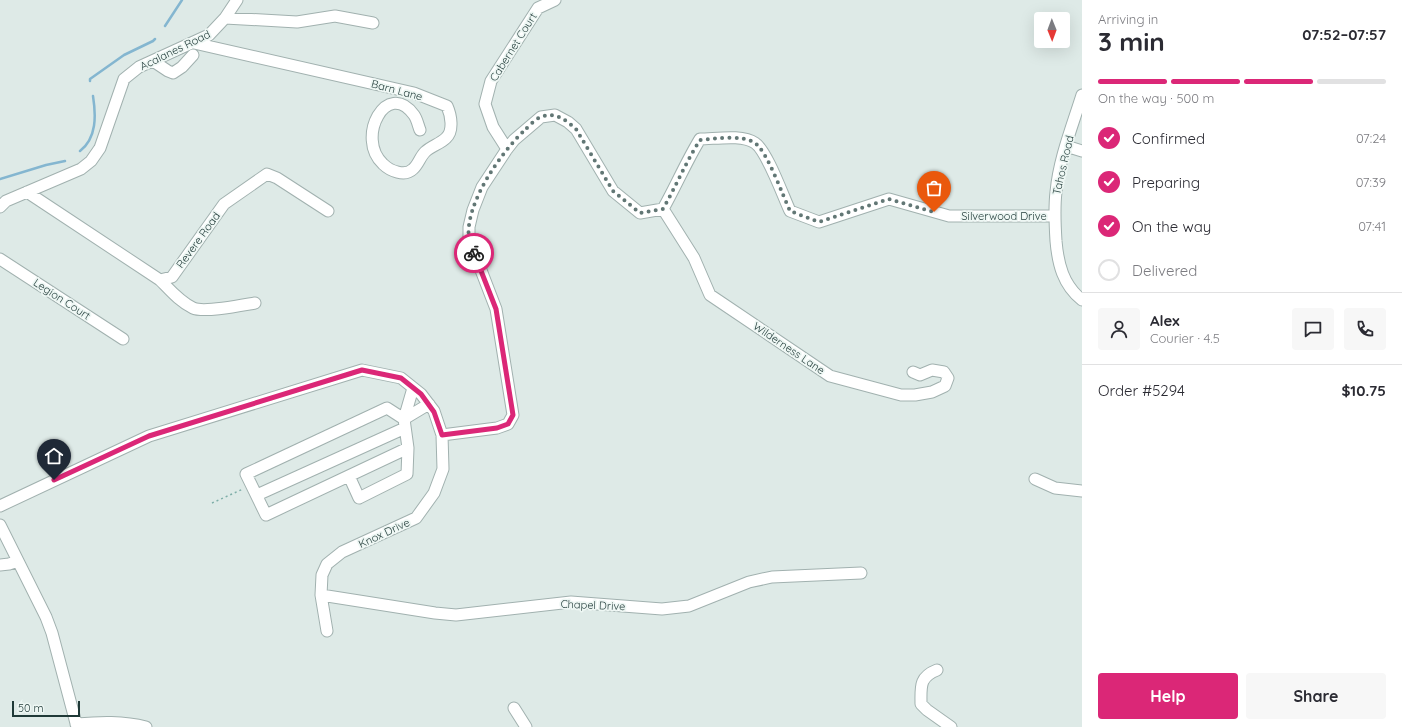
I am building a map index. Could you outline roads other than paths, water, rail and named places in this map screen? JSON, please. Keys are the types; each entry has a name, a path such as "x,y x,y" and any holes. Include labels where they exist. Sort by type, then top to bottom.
{"street":[{"name":"Acalanes Road","path":"2,203 81,169 91,161 100,148 124,79 130,73 153,61 209,35 225,18 237,0"},
{"name":"Cabernet Court","path":"507,149 493,126 485,104 490,81 538,8 555,0"},
{"path":"225,18 297,22 335,16 373,23"},
{"name":"Barn Lane","path":"194,43 414,92 447,106 451,115 451,127 447,138 425,152 412,170 403,173 392,171 378,158 373,145 372,126 378,115 384,107 394,103 403,105 415,116 420,130"},
{"path":"153,61 173,73 182,67 193,55"},
{"name":"Tahos Road","path":"1082,95 1066,146 1056,191 1054,216 1058,258 1062,274 1068,287 1082,300"},
{"path":"442,435 497,428 508,424 513,415 496,309 469,239 473,210 482,187 514,140 541,117 555,115 561,117 576,129 613,191 640,213 663,209"},
{"name":"Silverwood Drive","path":"663,209 676,187 689,157 700,140 739,138 755,143 765,156 790,211 819,222 889,199 949,216 1054,216"},
{"path":"1066,146 1082,151"},
{"name":"Revere Road","path":"160,280 172,277 224,204 267,174 277,178 328,211"},
{"path":"27,192 160,280 176,297 195,309 231,308 255,303"},
{"name":"Wilderness Lane","path":"663,209 694,258 710,295 830,376 901,395 915,395 932,392 945,386 948,378 944,372 932,370 920,375 912,372"},
{"name":"Legion Court","path":"0,259 123,339"},
{"name":"Knox Drive","path":"0,506 149,436 362,370 401,378 421,394 434,412 442,435 443,469 434,493 416,518 342,552 327,564 322,575 321,595 328,631"},
{"path":"349,476 359,498 407,474 408,448 404,423 413,388"},
{"path":"254,490 404,423 428,404"},
{"path":"404,423 387,408 246,474 266,515 408,448"},
{"path":"1035,479 1055,488 1082,492"},
{"path":"0,525 52,633 76,726 105,721 132,723 146,727"},
{"path":"0,565 18,561"},
{"name":"Chapel Drive","path":"321,595 456,615 570,602 662,609 689,606 749,582 772,577 861,573"},
{"path":"937,670 927,674 923,679 921,704 926,710 951,727"},
{"path":"514,708 526,727"}],"waterway":[{"path":"165,26 182,0"},
{"path":"90,81 90,79 124,55 155,39"},
{"path":"80,151 90,140 94,126 95,111 93,96"},
{"path":"0,179 46,165 65,161"}]}
